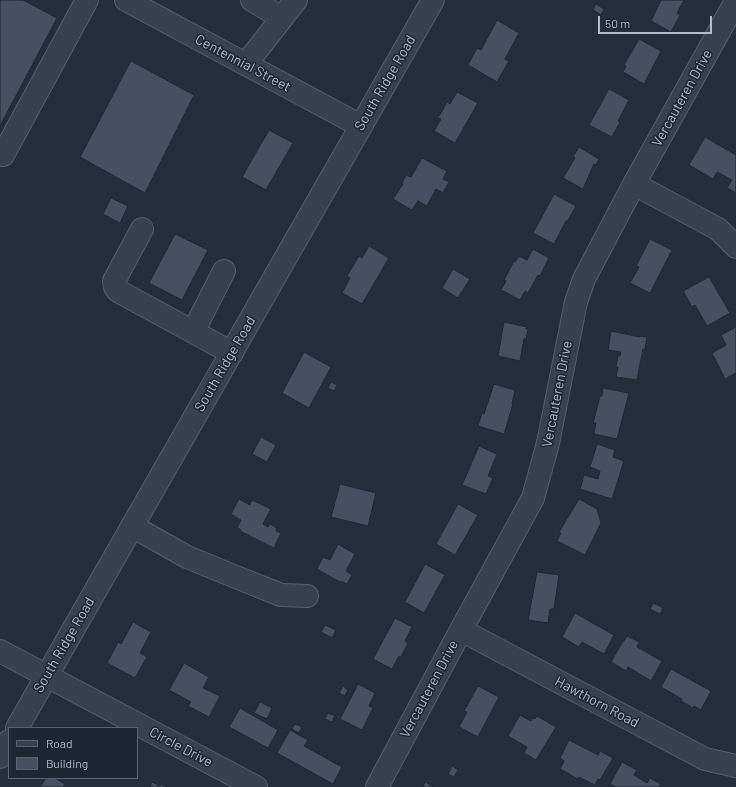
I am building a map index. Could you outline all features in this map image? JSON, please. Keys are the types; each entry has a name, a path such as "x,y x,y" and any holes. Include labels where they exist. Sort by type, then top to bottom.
{"street":[{"path":"0,153 3,155 87,0"},
{"name":"Centennial Street","path":"126,0 361,126"},
{"path":"252,0 282,18"},
{"path":"246,64 296,0"},
{"name":"South Ridge Road","path":"18,727 433,0"},
{"name":"Vercauteren Drive","path":"377,787 533,498 548,443 576,302 584,279 634,184 736,1"},
{"path":"634,184 718,229 736,247"},
{"path":"142,229 114,281 115,287 118,291 232,353"},
{"path":"193,332 224,271"},
{"path":"132,526 187,557 255,585 282,595 307,596"},
{"name":"Hawthorn Road","path":"461,630 705,759 736,766"},
{"name":"Circle Drive","path":"0,651 251,786"},
{"path":"0,757 8,743"}],"building":[{"path":"0,0 23,0 57,18 0,126"},
{"path":"661,0 684,0 677,13 680,15 671,32 651,21"},
{"path":"596,4 604,9 601,15 593,10"},
{"path":"497,20 519,33 505,59 509,61 497,82 468,65 477,48 481,50"},
{"path":"639,39 661,51 644,84 623,72 626,66 624,65"},
{"path":"131,61 194,95 145,193 80,157"},
{"path":"609,89 629,100 618,121 620,122 612,137 589,125"},
{"path":"457,92 478,103 455,143 434,131 441,119 438,118 447,102 450,104"},
{"path":"269,130 293,143 266,190 242,177"},
{"path":"705,137 736,155 736,193 727,188 732,180 717,172 713,179 689,165"},
{"path":"579,147 599,159 596,165 594,164 583,189 563,178 575,158 573,157"},
{"path":"422,158 447,171 443,179 449,182 443,193 436,189 427,206 418,201 412,210 393,199 403,184 402,183 406,175 411,177"},
{"path":"554,194 576,206 554,244 533,233"},
{"path":"111,198 128,206 120,223 103,214"},
{"path":"175,234 208,250 182,300 149,283"},
{"path":"650,239 672,250 650,293 630,283 639,267 636,266"},
{"path":"369,246 389,258 362,304 342,293 350,278 347,276 359,256 362,258"},
{"path":"533,249 549,258 540,276 538,275 528,293 525,291 520,300 501,290 506,281 504,280 514,261 515,262 519,256 527,260"},
{"path":"453,269 470,279 458,298 442,288"},
{"path":"709,277 730,313 707,326 695,305 692,307 683,291"},
{"path":"504,322 527,327 526,329 528,329 526,339 524,339 520,361 498,356"},
{"path":"736,327 736,373 725,379 712,353 726,345 721,335"},
{"path":"611,331 647,337 637,380 616,377 618,356 620,356 621,352 608,350"},
{"path":"304,352 331,367 309,408 282,393"},
{"path":"331,382 337,385 334,391 328,388"},
{"path":"494,384 515,390 513,404 504,434 478,426 482,413 484,414"},
{"path":"603,388 629,393 617,439 594,434 596,423 593,423 600,396 602,396"},
{"path":"261,437 276,445 267,462 252,454"},
{"path":"597,444 615,450 613,457 624,461 612,499 580,489 584,475 598,479 600,471 590,467"},
{"path":"479,446 497,454 488,476 493,478 486,494 462,485"},
{"path":"340,484 376,493 368,526 331,517"},
{"path":"239,499 250,505 252,500 271,509 263,524 268,527 270,524 277,528 276,531 281,533 274,548 240,531 240,529 237,528 241,520 231,514"},
{"path":"579,499 597,509 601,523 585,555 557,541 561,533 559,532"},
{"path":"458,504 478,515 455,555 436,544"},
{"path":"338,544 355,554 346,571 352,575 347,584 341,581 340,582 317,569 323,557 330,560"},
{"path":"425,564 445,575 424,613 405,602"},
{"path":"537,572 559,575 554,609 550,609 548,623 528,620"},
{"path":"653,603 663,608 660,614 650,609"},
{"path":"575,613 614,635 604,654 582,642 579,647 562,637"},
{"path":"395,618 412,627 405,641 408,643 401,657 399,656 392,669 373,659"},
{"path":"133,622 151,632 140,653 147,657 135,678 107,663 118,642 121,644"},
{"path":"325,625 336,630 332,638 321,632"},
{"path":"627,636 639,642 637,647 662,661 651,681 628,667 626,671 611,662"},
{"path":"184,663 209,677 203,688 220,696 209,717 188,706 191,702 169,690"},
{"path":"671,669 711,691 701,710 694,706 693,708 681,701 682,699 661,687"},
{"path":"358,684 375,693 369,706 373,708 362,730 340,719"},
{"path":"343,686 348,690 345,696 339,693"},
{"path":"478,686 499,697 478,737 459,727 467,712 464,711"},
{"path":"260,702 272,708 267,719 254,713"},
{"path":"240,708 278,730 268,748 229,727"},
{"path":"328,713 335,716 332,722 325,719"},
{"path":"520,715 531,721 537,716 556,727 536,760 524,753 527,747 508,736"},
{"path":"295,724 302,727 299,733 292,729"},
{"path":"290,730 308,740 304,746 342,767 333,784 277,753"},
{"path":"569,740 598,755 600,751 613,758 600,780 598,779 595,785 579,777 578,779 560,769 564,761 560,758"},
{"path":"622,762 637,770 634,775 647,783 650,778 661,784 659,787 616,787 610,784"},
{"path":"452,766 458,770 454,777 448,774"},
{"path":"45,779 57,779 65,784 63,787 40,787"},
{"path":"152,782 160,786 161,784 167,787 150,787"},
{"path":"425,782 434,787 423,787"}]}
